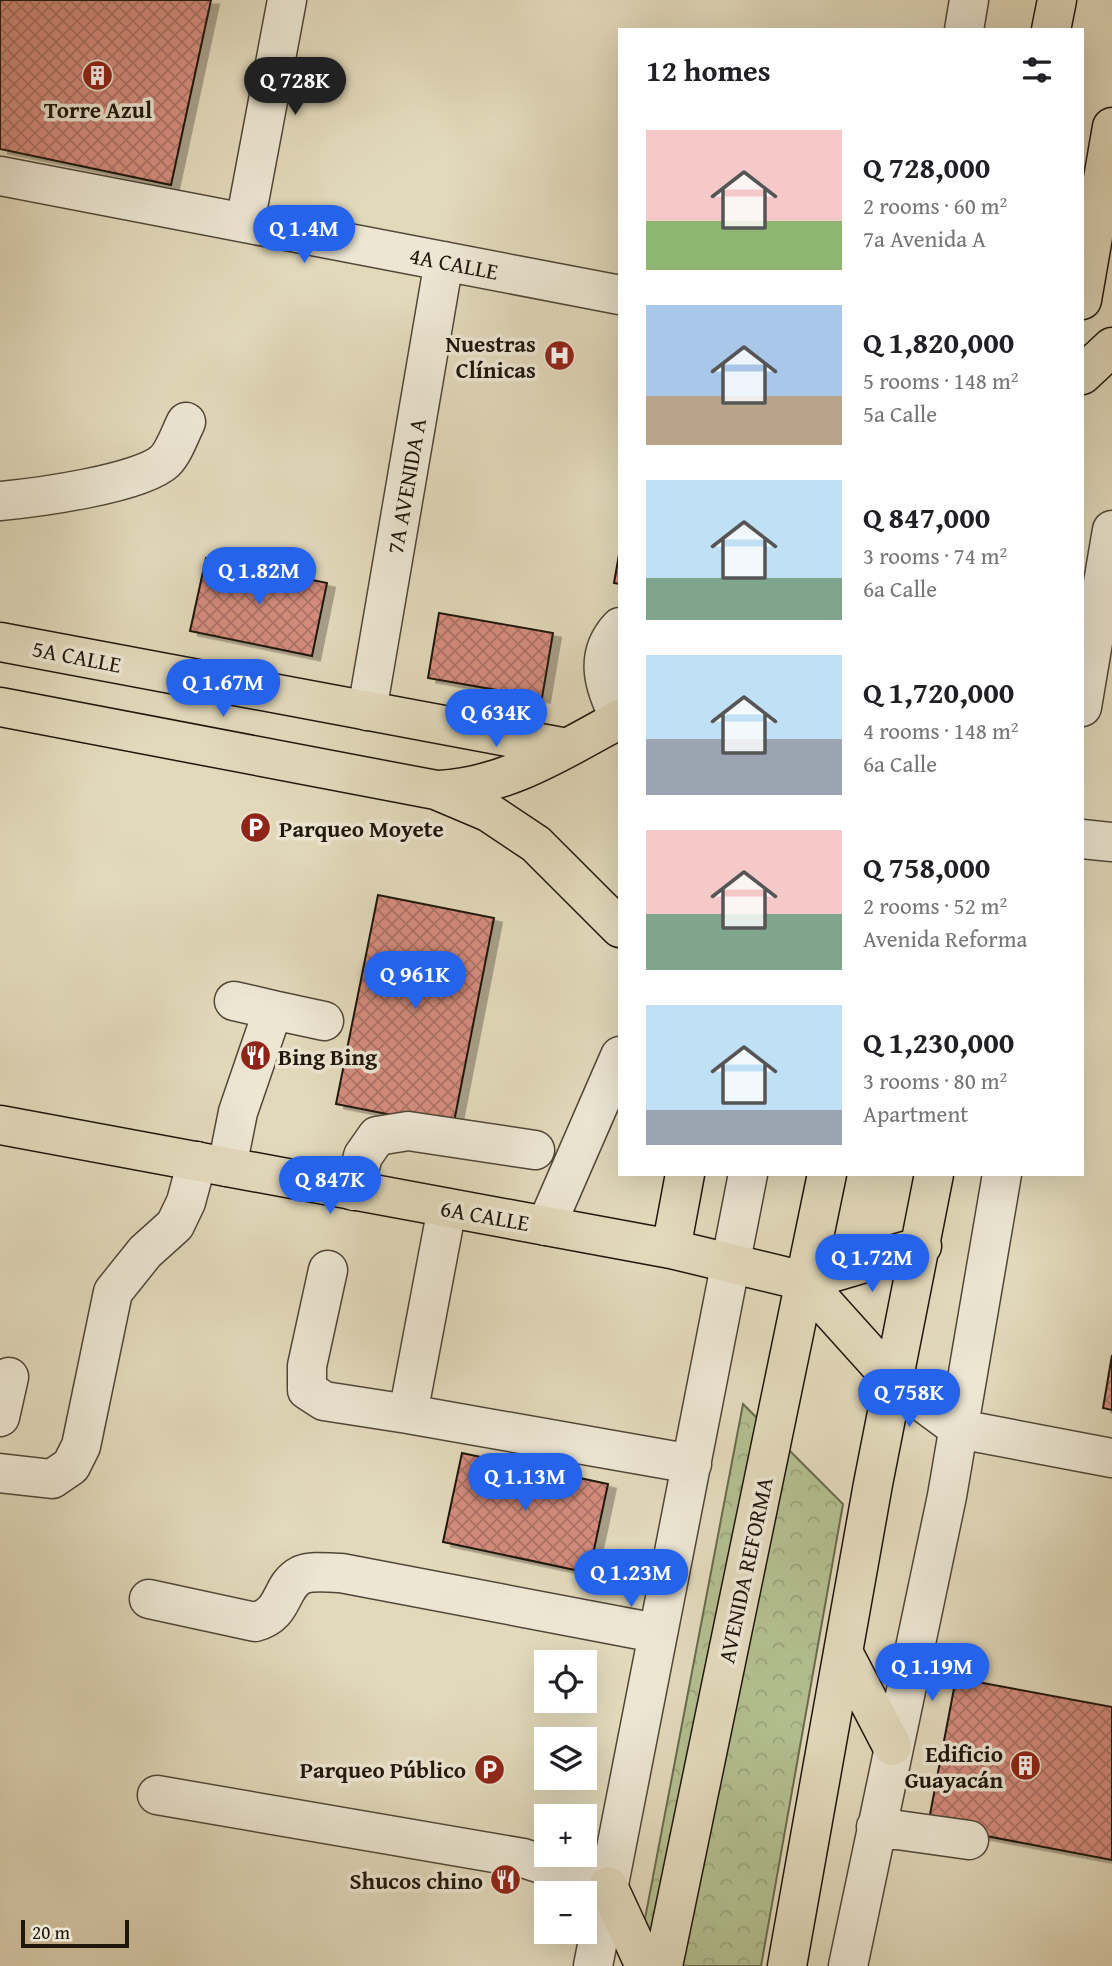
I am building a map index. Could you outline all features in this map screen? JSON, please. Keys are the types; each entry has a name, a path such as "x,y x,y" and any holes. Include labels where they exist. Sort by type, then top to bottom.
{"main road":[{"path":"1051,28 1057,0"},
{"path":"1084,288 1112,127"},
{"path":"1084,374 1112,347"},
{"name":"5A CALLE","path":"0,642 567,748"},
{"path":"0,707 436,790 488,812 536,844 618,926"},
{"path":"436,790 462,789 502,779 618,720"},
{"name":"6A CALLE","path":"0,1125 671,1249 804,1281 922,1245"},
{"path":"671,1249 685,1176"},
{"name":"AVENIDA REFORMA","path":"663,1966 827,1176"},
{"path":"788,1966 843,1652 934,1176"},
{"path":"804,1281 894,1381"},
{"path":"843,1652 892,1746"},
{"path":"608,1886 645,1966"}],"street":[{"path":"245,223 287,0"},
{"path":"964,28 969,0"},
{"name":"4A CALLE","path":"0,176 618,295"},
{"name":"7A AVENIDA A","path":"368,711 444,261"},
{"path":"0,501 102,486 139,473 164,461 186,422"},
{"path":"1084,695 1112,530"},
{"path":"618,629 606,643 602,664 606,690 618,715"},
{"path":"1084,839 1112,842"},
{"path":"234,1001 324,1021"},
{"path":"0,1473 52,1479 71,1466 81,1446 113,1292 145,1252 175,1225 186,1202 212,1164 238,1112 273,1010"},
{"path":"546,1226 618,1061"},
{"path":"354,1191 363,1156 377,1136 408,1131 535,1150"},
{"path":"593,1966 656,1633 748,1176"},
{"path":"848,1966 959,1429 1002,1176"},
{"path":"408,1414 447,1208"},
{"path":"328,1270 307,1366 307,1390 324,1401 692,1464"},
{"path":"0,1417 9,1377"},
{"path":"894,1381 959,1429 1112,1458"},
{"path":"149,1598 255,1622 267,1619 278,1609 299,1576 314,1572 341,1573 656,1633"},
{"path":"157,1795 523,1858 608,1886"},
{"path":"876,1827 969,1840"}],"green space":[{"path":"743,1404 843,1504 761,1966 636,1966"}],"building":[{"name":"Torre Azul","path":"0,0 211,0 171,185 0,149"},
{"path":"206,558 327,583 312,656 190,631"},
{"path":"618,560 618,584 614,583"},
{"path":"439,613 553,633 542,698 428,678"},
{"path":"378,895 494,918 453,1127 336,1104"},
{"path":"1112,1355 1112,1410 1103,1408"},
{"path":"462,1453 608,1484 589,1573 443,1542"},
{"name":"Edificio Guayacán","path":"956,1678 1112,1707 1112,1860 928,1825"}],"place":[{"name":"Torre Azul","path":"98,75"},
{"name":"Nuestras Clínicas","path":"559,356"},
{"name":"Parqueo Moyete","path":"256,828"},
{"name":"Bing Bing","path":"255,1056"},
{"name":"Edificio Guayacán","path":"1026,1766"},
{"name":"Parqueo Público","path":"489,1769"},
{"name":"Shucos chino","path":"506,1880"}]}
